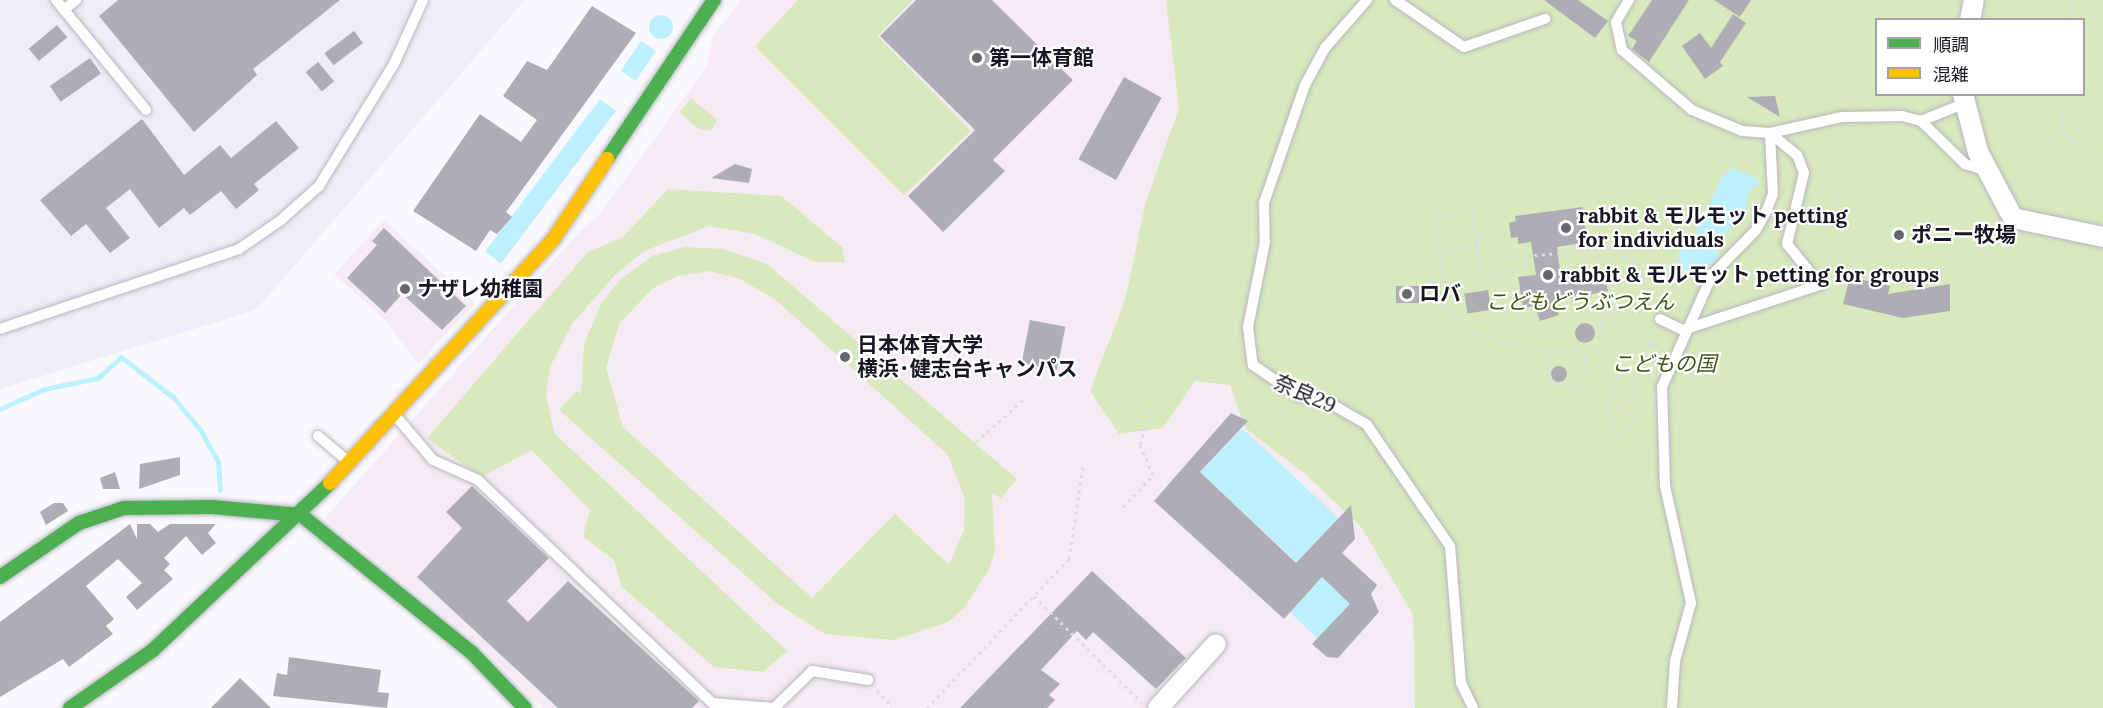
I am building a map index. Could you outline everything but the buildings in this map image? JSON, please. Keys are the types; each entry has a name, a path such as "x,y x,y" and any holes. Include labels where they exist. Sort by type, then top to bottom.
{"street":[{"path":"70,708 153,650 301,515 558,234 714,0"},
{"path":"1970,18 1974,0"},
{"path":"1963,99 1988,171 2013,218 2103,237"},
{"path":"0,577 79,523 124,508 212,507 301,515 472,653 525,708"},
{"path":"1158,708 1216,644"}],"lane":[{"path":"56,0 146,110"},
{"path":"64,10 76,0"},
{"path":"0,329 239,249 281,220 319,186 394,64 423,0"},
{"name":"奈良29","path":"1367,0 1325,48 1305,85 1264,202 1265,242 1248,327 1253,365 1297,395 1334,405 1367,425 1450,546 1461,683 1473,708"},
{"path":"1395,0 1464,46 1545,19"},
{"path":"1629,0 1616,22 1622,50 1640,70 1692,110 1742,131 1770,133 1842,117 1878,114 1921,121 1965,164 1988,171"},
{"path":"1921,121 1963,99"},
{"path":"1660,319 1683,330 1815,290 1820,285 1794,257 1786,234 1804,172 1797,155 1770,133"},
{"path":"1672,708 1675,662 1691,603 1665,486 1662,387 1683,330 1712,275 1756,230 1766,212 1773,194 1770,133"},
{"path":"393,414 434,460 478,480 712,703 774,708 812,671 868,680"},
{"path":"318,436 350,462"}],"path":[{"path":"2068,18 2073,0"},
{"path":"2055,96 2067,134 2093,158 2103,160"},
{"path":"1794,257 1794,243 1830,212 1848,184"},
{"path":"1446,296 1435,214 1472,210 1481,276 1524,269 1527,256 1612,248 1643,266 1644,290 1660,319"},
{"path":"1440,251 1477,246"},
{"path":"1444,280 1432,281 1426,299 1446,307 1472,333 1549,350 1584,351 1595,348 1602,336 1602,312 1612,312 1624,354 1609,405 1610,427 1616,436 1631,426 1633,415 1627,402 1648,342 1674,352"},
{"path":"1549,350 1545,363 1553,384 1580,390 1614,390"},
{"path":"1580,390 1587,371 1584,351"},
{"path":"976,442 1023,400"},
{"path":"1123,507 1153,476 1140,444 1153,402"},
{"path":"1609,405 1633,415"},
{"path":"927,708 1069,559 1083,466"},
{"path":"1034,596 1148,708"},
{"path":"868,680 893,708"}],"shaded area":[{"path":"0,0 525,0 256,310 0,389"},
{"name":"日本体育大学 横浜･健志台キャンパス","path":"741,0 1273,0 1245,428 1303,472 1362,528 1413,615 1415,708 543,708 483,647 325,518 580,231 600,214 707,66 713,36"},
{"name":"ナザレ幼稚園","path":"384,220 475,303 418,364 384,319 334,274"}],"green space":[{"path":"798,0 913,0 878,36 971,131 904,195 755,46"},
{"name":"こどもの国","path":"1166,0 2103,0 2103,708 1415,708 1413,615 1362,528 1303,472 1245,428 1230,385 1195,381 1163,428 1119,434 1090,391 1126,297 1145,205 1179,108"},
{"path":"691,98 717,120 711,131 697,128 680,112"},
{"path":"668,189 781,196 842,247 845,262 815,262 755,234 709,226 644,251 615,275 572,324 550,367 546,394 554,433 787,651 763,672 714,667 621,586 614,560 583,537 590,510 532,450 481,477 427,438 587,253 623,237"},
{"path":"685,247 723,249 767,264 1017,479 1001,498 992,493 995,551 989,569 965,607 948,622 894,640 825,634 779,605 559,410 577,391 581,394 584,344 602,302 620,280 652,256","holes":["709,271 740,279 776,300 947,454 965,498 964,530 949,565 895,514 812,598 623,427 606,368 619,324 653,288 678,276"]}],"water":[{"path":"661,15 669,19 673,27 669,35 661,39 653,35 649,27 653,19"},
{"path":"641,41 656,51 636,81 621,71"},
{"path":"600,99 616,111 501,264 485,252"},
{"path":"1734,168 1761,181 1749,191 1745,215 1723,235 1716,262 1686,275 1677,255 1694,238 1722,176"},
{"path":"1242,428 1339,518 1297,563 1200,473"},
{"path":"1322,577 1361,614 1329,649 1289,612"}],"waterway":[{"path":"0,409 44,389 98,378 121,357 173,397 201,431 218,462 220,490"}],"traffic: fast":[{"path":"607,159 714,0"},
{"path":"70,708 153,650 330,483"},
{"path":"0,577 79,523 124,508 212,507 301,515 472,653 525,708"}],"traffic: slow":[{"path":"330,483 552,241 607,159"}],"place":[{"name":"第一体育館","path":"977,58"},
{"name":"rabbit & モルモット petting for individuals","path":"1566,228"},
{"name":"ポニー牧場","path":"1899,235"},
{"name":"rabbit & モルモット petting for groups","path":"1548,275"},
{"name":"ナザレ幼稚園","path":"405,289"},
{"name":"ロバ","path":"1407,294"},
{"name":"日本体育大学 横浜･健志台キャンパス","path":"845,357"}],"park label":[{"name":"こどもどうぶつえん","path":"1580,302"}]}
